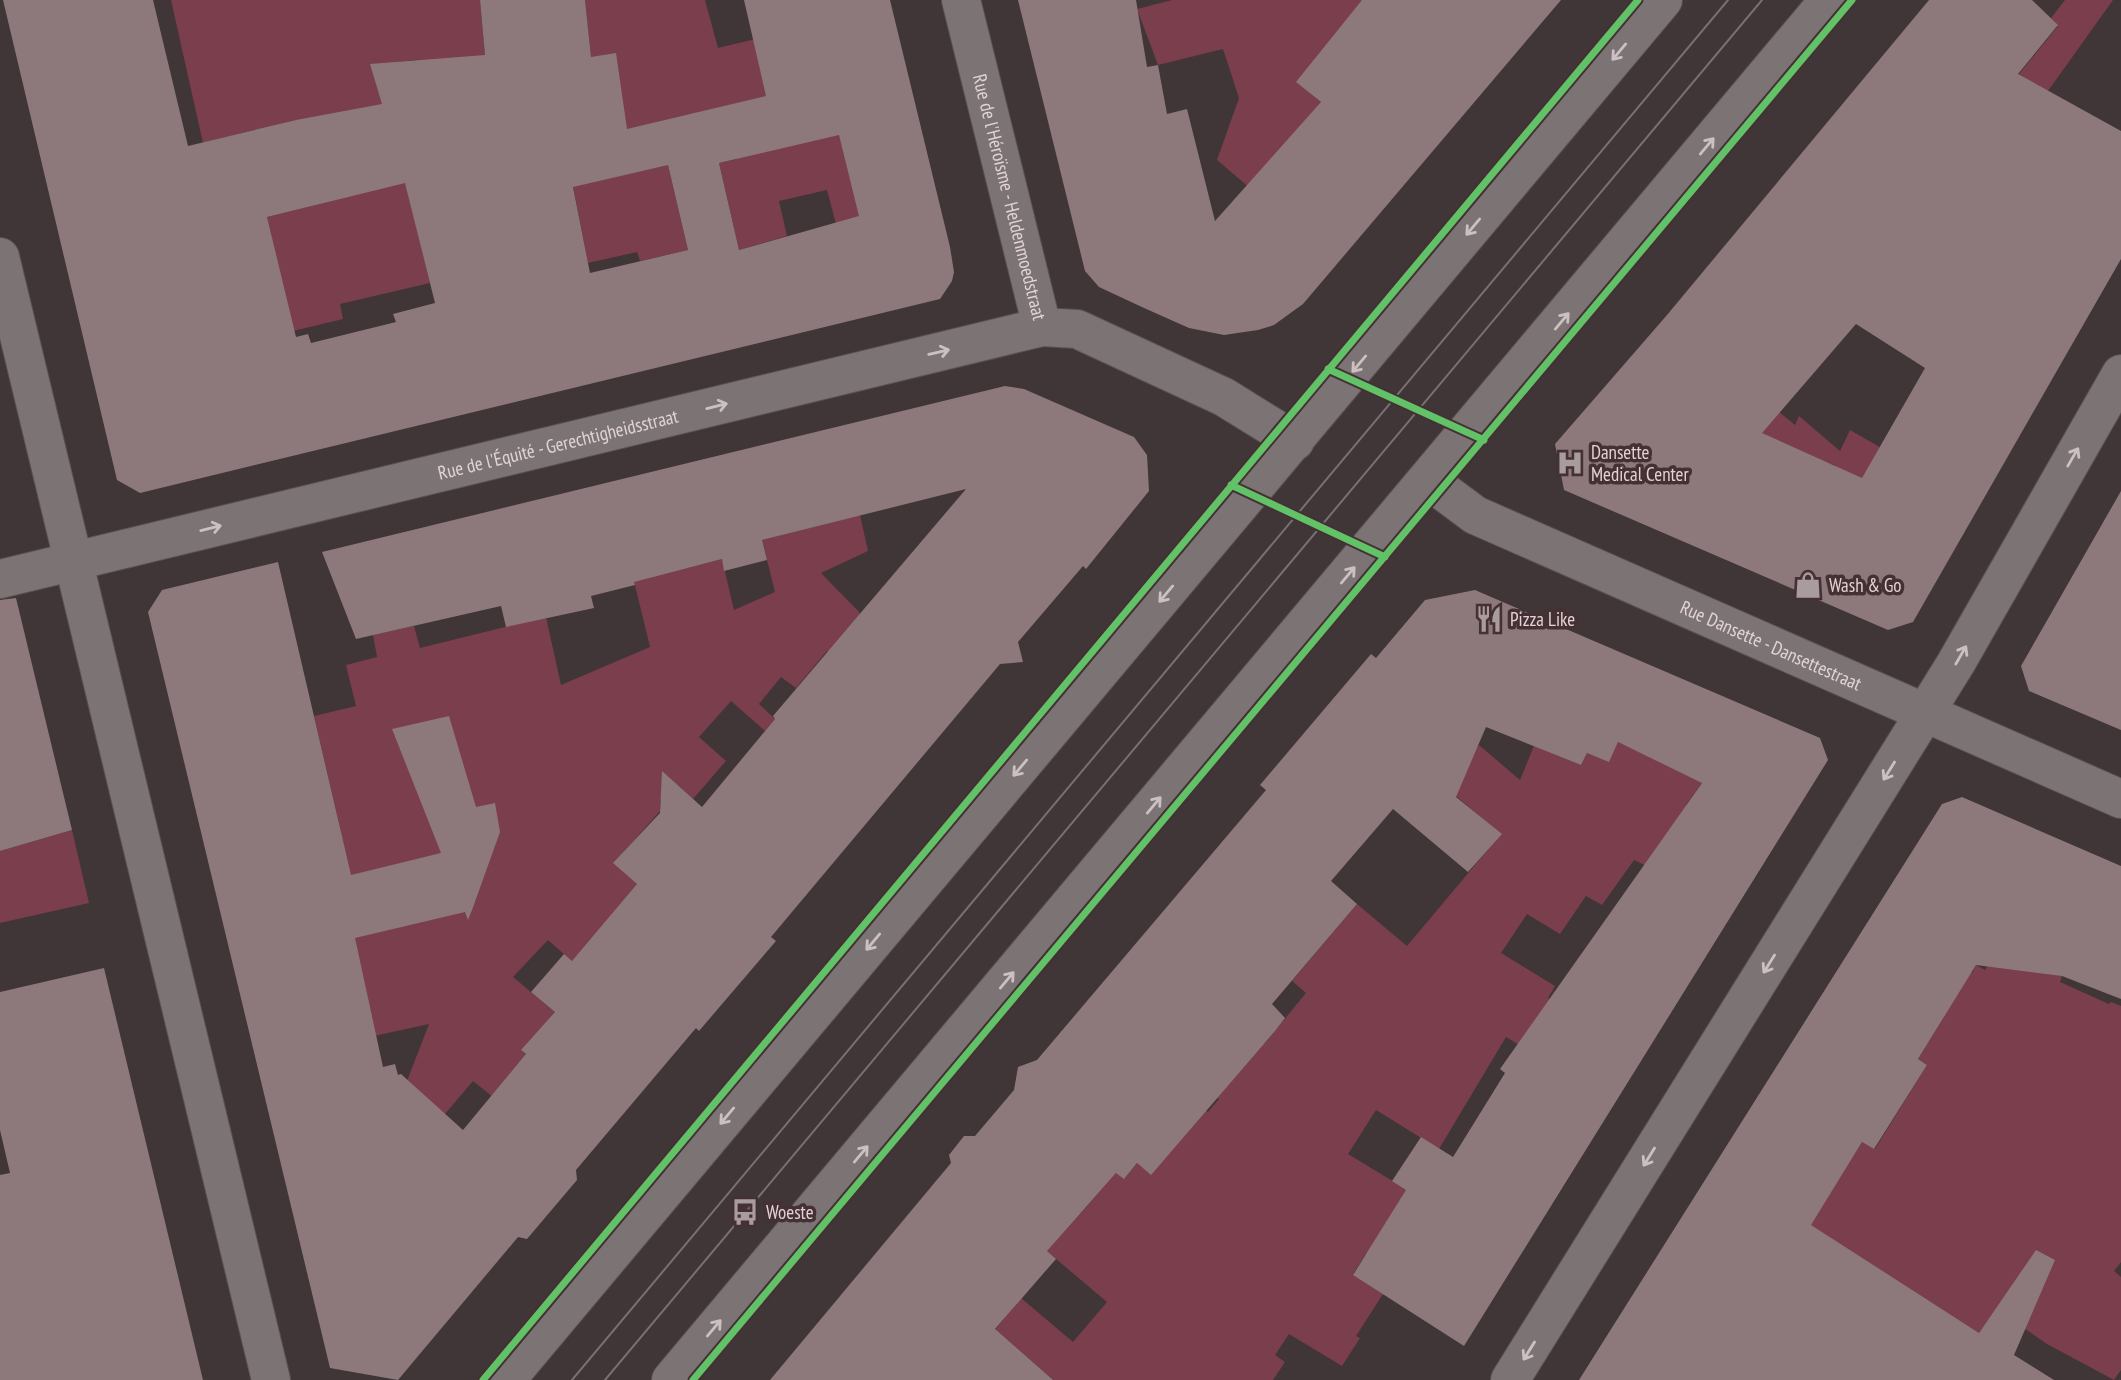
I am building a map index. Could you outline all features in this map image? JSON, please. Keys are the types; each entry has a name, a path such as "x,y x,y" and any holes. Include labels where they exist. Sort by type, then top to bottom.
{"street":[{"name":"Rue de l'Héroïsme - Heldenmoedstraat","path":"961,0 1042,327 1077,329 1224,397 1294,441"},
{"path":"506,1380 1663,0"},
{"path":"671,1380 1829,0"},
{"path":"0,257 271,1380"},
{"name":"Rue de l'Équité - Gerechtigheidsstraat","path":"0,579 1042,327"},
{"path":"1510,1380 1925,713 2121,374"},
{"name":"Rue Dansette - Dansettestraat","path":"1428,480 1475,515 2121,799"}],"shaded area":[{"path":"171,0 480,0 487,77 422,84 416,60 396,62 406,183 430,283 340,304 343,319 293,331 267,217 316,205 296,120 203,143"},
{"path":"585,0 705,0 718,48 772,35 839,135 875,231 840,239 827,190 779,201 787,236 739,250 719,163 737,159 599,136"},
{"path":"1172,0 1383,0 1297,82 1323,104 1251,189 1217,160 1239,98 1223,49 1158,65 1137,9"},
{"path":"2065,0 2113,0 2048,91 2002,95 2058,26 2051,18"},
{"path":"569,165 668,165 688,250 640,261 637,252 588,263"},
{"path":"1773,407 1795,425 1799,416 1840,451 1850,430 1890,453 1867,494 1834,465 1739,430"},
{"path":"860,515 868,551 821,573 860,613 842,663 827,651 796,688 781,677 759,704 775,719 765,731 731,701 699,737 726,761 693,799 676,784 660,801 660,811 614,863 637,884 573,962 548,940 513,977 555,1012 522,1051 534,1062 499,1102 473,1081 445,1114 400,1099 429,1024 365,1038 338,819 314,716 356,706 346,665 377,657 373,635 414,626 420,648 546,617 561,685 650,647 632,573 681,542 687,568 722,559 734,610 775,592 762,540"},
{"path":"1618,742 1703,781 1686,805 1702,816 1649,867 1634,860 1602,905 1586,896 1560,934 1527,914 1501,953 1555,986 1548,998 1570,1011 1545,1061 1506,1037 1439,1149 1376,1110 1348,1154 1424,1200 1365,1255 1353,1274 1383,1294 1356,1336 1360,1338 1342,1366 1289,1334 1275,1355 1285,1362 1273,1380 1030,1380 985,1342 1021,1298 1073,1342 1107,1302 1030,1237 1081,1213 1116,1173 1125,1178 1137,1163 1150,1174 1199,1103 1208,1112 1219,1099 1194,1078 1265,1043 1306,993 1292,981 1357,904 1407,946 1501,834 1425,770 1459,768 1479,745 1520,780 1534,746 1581,765 1587,753 1609,761"},
{"path":"72,830 89,903 0,923 0,851"},
{"path":"1946,957 1972,973 1976,965 1985,970 1992,959 2062,976 2060,982 2109,1004 2111,1002 2121,1006 2121,1262 2114,1271 2121,1277 2121,1370 2114,1380 2047,1344 1996,1309 1979,1333 1809,1227 1862,1142 1875,1149 1927,1065 1918,1059 1944,1017 1908,993"}],"building":[{"path":"3,0 153,0 188,146 296,120 382,104 370,64 485,55 480,0 585,0 591,57 616,53 627,129 766,96 744,0 890,0 950,247 954,272 952,281 940,299 140,493 117,480","holes":["839,135 859,216 739,250 719,163","668,165 688,250 590,273 573,187","405,183 435,303 393,314 396,322 311,343 308,334 296,337 267,217"]},
{"path":"1018,0 1136,0 1147,67 1158,65 1167,114 1187,109 1215,221 1321,102 1296,82 1362,0 1561,0 1303,304 1274,325 1224,335 1189,328 1144,308 1099,287 1085,271"},
{"path":"1929,0 2032,0 2058,25 2018,74 2121,131 2121,259 1913,622 1888,630 1564,490 1555,444 1667,315","holes":["1856,324 1925,368 1862,478 1762,433"]},
{"path":"1005,386 1024,389 1134,437 1147,455 1149,491 1086,569 1083,566 1018,642 1023,662 1000,664 771,937 776,941 699,1031 696,1028 576,1170 577,1180 527,1239 518,1237 398,1380 330,1368 148,612 162,590 278,562 351,875 441,853 392,729 449,716 476,807 495,803 500,832 468,920 465,912 355,938 383,1067 395,1064 398,1075 401,1074 463,1130 526,1054 521,1050 555,1012 531,992 564,954 572,961 637,884 613,863 660,813 662,771 702,807 775,719 773,716 966,489 762,540 767,560 724,571 722,559 591,596 594,608 506,627 501,606 356,639 322,552"},
{"path":"2121,491 2121,730 2029,691 2021,666"},
{"path":"1475,590 1820,738 1828,760 1464,1346 1353,1275 1406,1190 1392,1181 1421,1137 1453,1157 1505,1073 1500,1069 1702,783 1618,742 1609,762 1587,753 1581,765 1486,727 1456,797 1502,834 1468,872 1393,809 1331,881 1357,904 1272,1004 1285,1018 1151,1175 1137,1163 1124,1179 1116,1173 1047,1251 1056,1259 995,1329 1053,1380 770,1380 951,1163 949,1155 964,1136 975,1136 1014,1090 1018,1067 1037,1060 1266,790 1260,785 1371,654 1376,658 1425,600"},
{"path":"16,598 72,830 0,851 0,600"},
{"path":"1962,797 2121,866 2121,999 2062,976 1976,965 1918,1059 1927,1065 1874,1149 1862,1142 1811,1225 1979,1333 2036,1250 2055,1260 2014,1355 2054,1380 1579,1380 1942,804"},
{"path":"104,968 203,1380 0,1380 0,1175 10,1173 0,1130 0,992"}],"tram line":[{"path":"572,1380 1728,0"},
{"path":"605,1380 1762,0"}],"cycle path":[{"path":"483,1380 1638,0"},
{"path":"693,1380 1852,0"},
{"path":"1328,369 1484,440"},
{"path":"1231,485 1385,557"}],"place":[{"name":"Dansette Medical Center","path":"1570,463"},
{"name":"Wash & Go","path":"1808,585"},
{"name":"Pizza Like","path":"1489,619"},
{"name":"Woeste","path":"745,1212"}]}
